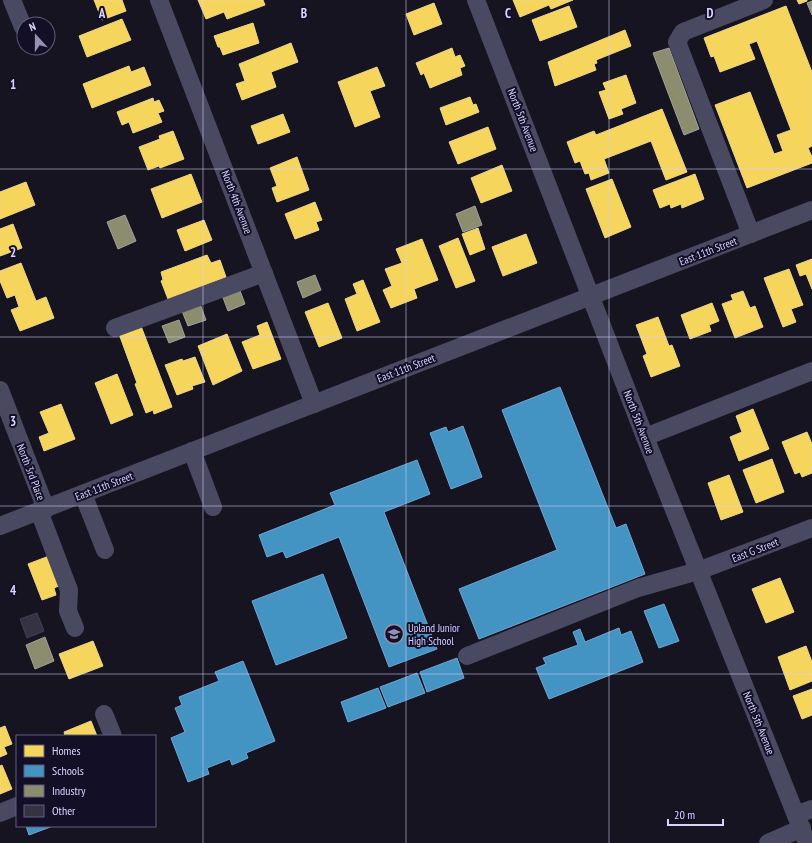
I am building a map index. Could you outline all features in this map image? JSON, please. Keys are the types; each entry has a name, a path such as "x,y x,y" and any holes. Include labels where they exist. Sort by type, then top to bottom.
{"street":[{"path":"12,0 19,16"},
{"name":"North 4th Avenue","path":"159,0 314,404"},
{"name":"North 5th Avenue","path":"476,0 698,571 804,824"},
{"path":"751,234 678,42 683,32 764,0"},
{"name":"East 11th Street","path":"0,526 812,210"},
{"path":"115,328 264,272"},
{"path":"645,437 812,371"},
{"name":"North 3rd Place","path":"0,390 69,590 68,611 75,628"},
{"path":"192,451 214,507"},
{"path":"83,494 105,550"},
{"name":"East G Street","path":"467,656 638,588 698,571 812,528"},
{"path":"104,714 113,735"},
{"path":"0,813 16,806"},
{"path":"768,843 804,824"}],"building: Homes":[{"path":"94,0 122,0 126,11 102,20"},
{"path":"198,0 263,0 265,5 227,19 224,12 206,19"},
{"path":"513,0 573,0 551,9 549,5 520,17"},
{"path":"797,0 807,0 807,1 799,4"},
{"path":"434,3 442,24 414,35 406,14"},
{"path":"569,6 577,27 540,41 532,20"},
{"path":"786,6 812,72 812,146 808,148 812,157 812,163 747,188 715,105 750,92 774,154 783,151 777,135 791,130 757,41 749,44 755,59 720,72 714,56 711,57 704,38"},
{"path":"122,19 131,40 87,57 79,36"},
{"path":"253,23 259,43 223,55 214,36"},
{"path":"625,30 631,46 596,60 597,63 594,64 596,70 555,86 548,62"},
{"path":"291,43 298,62 271,72 276,87 242,100 236,84 245,81 239,64"},
{"path":"452,48 455,57 460,55 465,66 460,68 462,75 430,88 424,73 421,75 416,63"},
{"path":"129,66 131,72 144,67 151,85 92,108 83,84"},
{"path":"377,67 385,86 370,91 380,117 355,127 338,82"},
{"path":"626,75 636,103 621,109 623,114 609,119 599,92 606,90 603,83"},
{"path":"470,97 473,105 476,104 479,112 446,125 440,108"},
{"path":"153,98 154,102 159,100 164,111 158,113 162,122 133,133 129,122 122,125 117,112"},
{"path":"662,109 687,172 666,180 651,141 604,159 609,173 591,180 589,173 585,174 580,161 575,163 567,142 594,131 596,135"},
{"path":"283,114 290,132 258,144 251,126"},
{"path":"488,127 496,149 458,164 449,142"},
{"path":"173,131 184,159 160,168 159,166 148,170 139,147 160,139 159,136"},
{"path":"297,157 309,190 277,202 272,188 277,186 270,168"},
{"path":"502,165 512,191 481,203 471,178"},
{"path":"191,174 202,202 162,218 151,189"},
{"path":"695,174 704,199 682,208 681,204 671,208 670,204 660,208 653,190"},
{"path":"612,179 631,227 605,238 586,189"},
{"path":"26,182 35,205 0,219 0,192"},
{"path":"315,202 322,220 316,222 319,230 295,239 285,214"},
{"path":"204,220 212,240 185,251 177,230"},
{"path":"13,224 22,248 0,256 0,229"},
{"path":"478,228 485,249 470,255 462,234"},
{"path":"526,234 537,263 503,276 492,247"},
{"path":"458,238 475,281 456,288 439,246"},
{"path":"422,239 438,280 414,289 417,298 391,308 383,290 392,286 385,269 402,263 396,249"},
{"path":"207,255 211,263 220,260 226,277 168,299 161,281 163,280 161,272"},
{"path":"812,259 812,289 806,274 800,276 796,265"},
{"path":"21,263 36,301 46,297 54,318 20,331 11,310 19,307 15,295 7,298 0,281 0,271"},
{"path":"789,269 803,305 791,309 796,322 783,327 764,278"},
{"path":"363,280 380,322 357,331 345,299 357,294 353,284"},
{"path":"743,291 750,308 755,306 763,327 735,338 722,304 733,300 731,295"},
{"path":"328,303 342,338 319,347 305,312"},
{"path":"712,303 719,321 709,325 711,331 690,339 681,315"},
{"path":"658,317 669,346 672,345 680,366 651,377 643,356 647,354 636,325"},
{"path":"267,322 281,359 253,369 242,342 260,335 257,326"},
{"path":"141,326 172,407 154,414 153,410 146,413 119,334"},
{"path":"227,334 242,371 213,385 198,346"},
{"path":"195,357 205,382 192,386 193,389 177,395 165,365 182,359 183,361"},
{"path":"117,374 133,415 111,424 95,383"},
{"path":"61,404 75,439 44,451 39,437 49,433 40,412"},
{"path":"753,409 769,449 739,461 730,437 742,432 736,416"},
{"path":"807,432 812,444 812,473 802,477 800,472 795,474 782,442"},
{"path":"772,459 784,492 756,503 743,470"},
{"path":"729,475 743,512 721,520 708,483"},
{"path":"49,556 61,585 54,588 56,595 42,600 28,564"},
{"path":"780,578 794,612 766,623 752,589"},
{"path":"93,641 103,666 69,679 59,654"},
{"path":"806,646 812,662 812,681 790,690 778,657"},
{"path":"812,689 812,715 802,719 793,696"},
{"path":"91,721 97,735 65,735 64,732"},
{"path":"5,726 12,744 4,747 7,754 0,757 0,728"},
{"path":"2,765 12,789 0,794 0,766"}],"building: Schools":[{"path":"560,387 616,528 626,524 645,574 479,639 459,589 557,550 502,410"},
{"path":"463,426 482,477 451,489 430,433 446,427 448,432"},
{"path":"417,460 430,494 384,512 437,649 389,667 339,537 286,558 283,551 267,557 259,535 335,505 330,493"},
{"path":"323,574 347,638 276,665 252,601"},
{"path":"664,604 679,641 659,648 644,611"},
{"path":"619,628 621,635 631,631 643,662 549,699 536,668 546,664 543,658 578,645 573,632 580,629 585,642"},
{"path":"457,658 464,678 427,692 420,672"},
{"path":"243,661 275,741 246,753 248,758 232,765 230,759 207,768 209,774 188,782 171,738 185,732 175,708 182,705 179,697 219,681 215,672"},
{"path":"417,673 425,693 388,707 380,687"},
{"path":"378,688 386,708 348,722 341,702"},
{"path":"26,827 50,827 29,835"}],"building: Industry":[{"path":"812,1 812,15 807,3"},
{"path":"669,48 699,129 684,135 653,53"},
{"path":"475,206 482,225 463,232 456,214"},
{"path":"125,215 136,241 118,249 107,222"},
{"path":"315,275 321,290 303,298 297,282"},
{"path":"239,288 245,304 228,311 222,295"},
{"path":"200,304 206,320 188,326 182,311"},
{"path":"179,320 185,337 169,343 162,326"},
{"path":"45,637 54,661 35,669 26,645"}],"building: Other":[{"path":"37,613 44,631 27,638 20,619"}],"place":[{"name":"Upland Junior High School","path":"394,634"}]}
